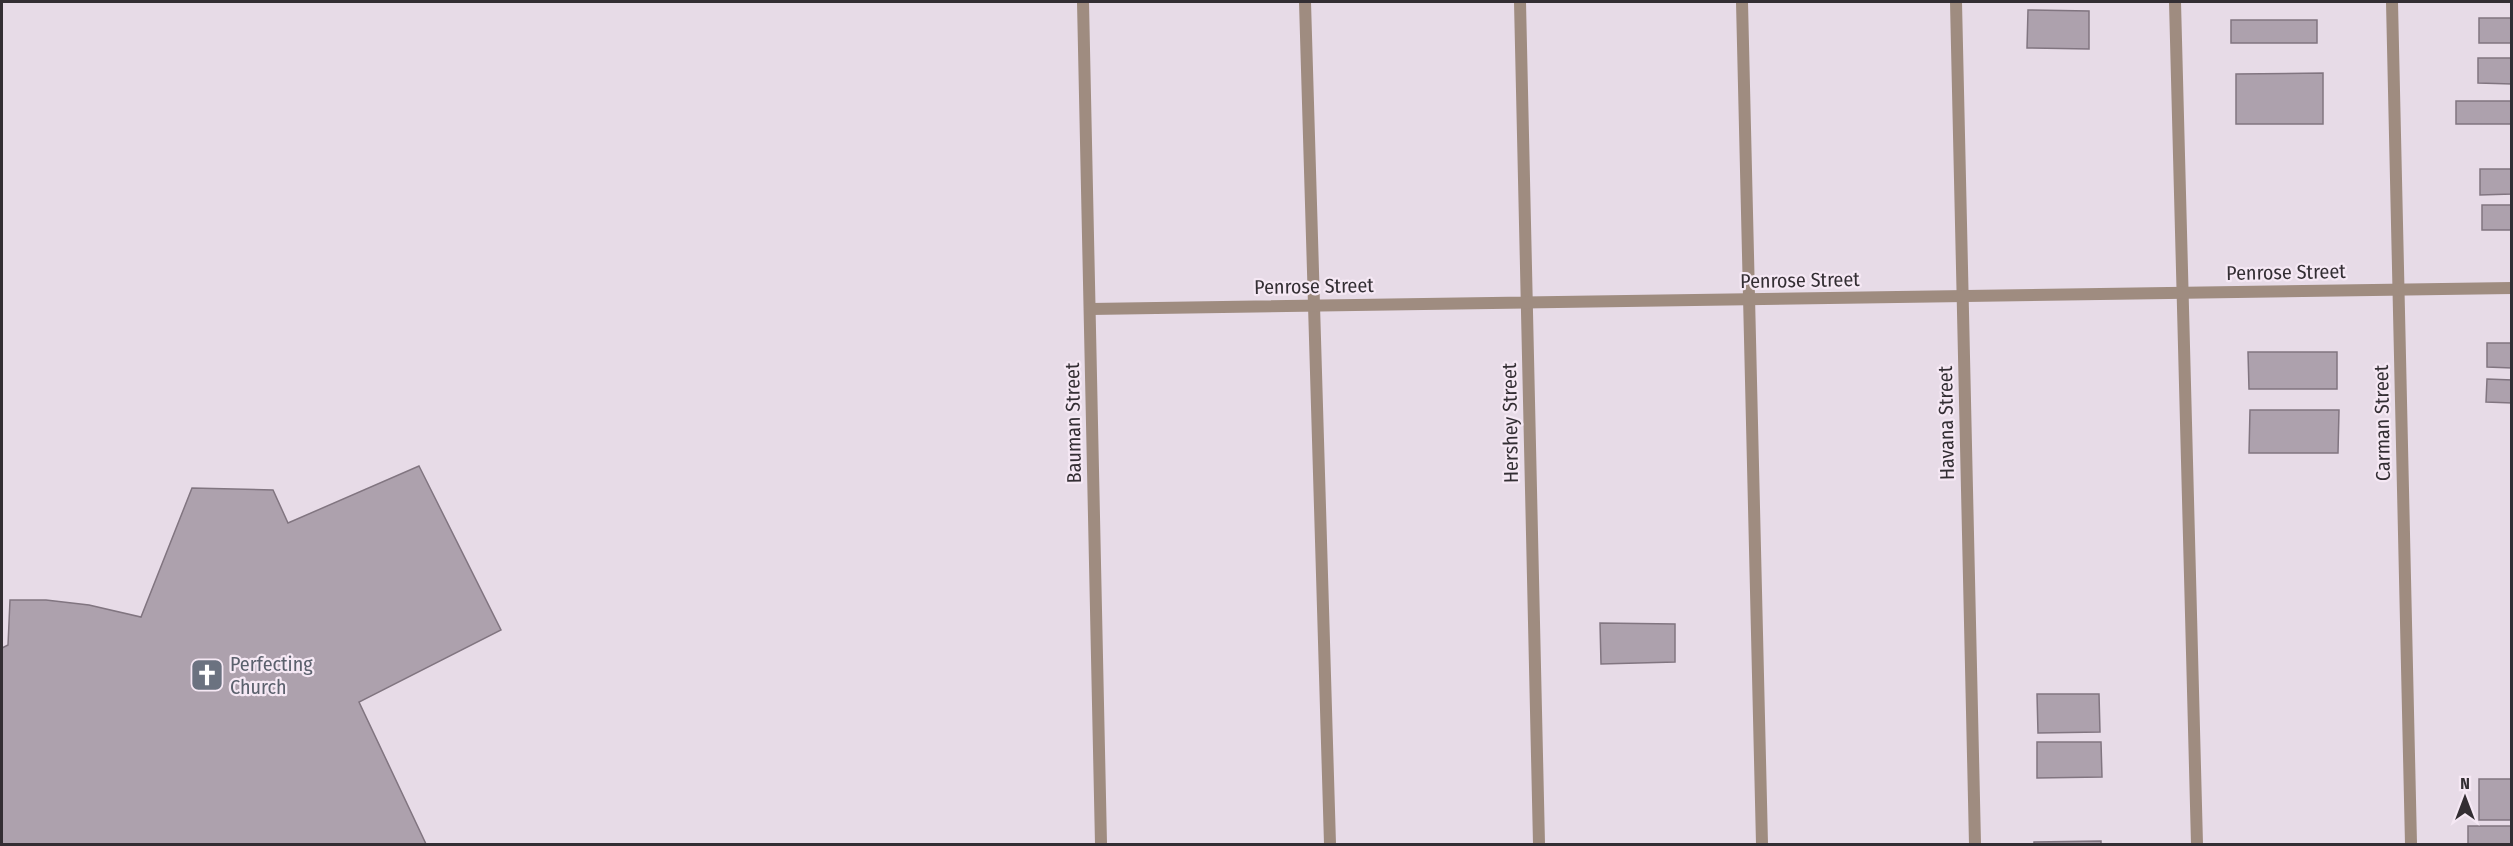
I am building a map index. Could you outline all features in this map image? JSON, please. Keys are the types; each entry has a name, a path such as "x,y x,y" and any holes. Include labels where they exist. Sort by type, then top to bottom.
{"street":[{"name":"Bauman Street","path":"1083,2 1101,844"},
{"path":"1305,2 1312,306 1330,844"},
{"name":"Hershey Street","path":"1520,2 1539,844"},
{"path":"1742,2 1747,300 1762,844"},
{"name":"Havana Street","path":"1956,2 1975,844"},
{"path":"2175,2 2197,844"},
{"name":"Carman Street","path":"2392,2 2411,844"},
{"name":"Penrose Street","path":"1090,309 2511,288"}],"building":[{"path":"2028,10 2089,11 2089,49 2027,48"},
{"path":"2479,18 2512,18 2512,43 2479,43"},
{"path":"2231,20 2317,20 2317,43 2231,43"},
{"path":"2478,58 2512,58 2512,84 2478,83"},
{"path":"2323,73 2323,124 2236,124 2236,74"},
{"path":"2456,101 2512,101 2512,124 2456,124"},
{"path":"2480,169 2512,169 2512,194 2480,195"},
{"path":"2482,205 2512,205 2512,230 2482,230"},
{"path":"2487,343 2512,343 2512,368 2487,367"},
{"path":"2248,352 2337,352 2337,389 2249,389"},
{"path":"2487,379 2512,380 2512,403 2486,402"},
{"path":"2250,410 2339,410 2338,453 2249,453"},
{"name":"Perfecting Church","path":"419,466 501,630 359,702 426,844 2,844 2,648 8,645 10,600 46,600 89,605 141,617 192,488 273,490 288,523"},
{"path":"1600,623 1675,624 1675,662 1601,664"},
{"path":"2037,694 2099,694 2100,732 2038,733"},
{"path":"2037,742 2101,742 2102,777 2037,778"},
{"path":"2479,779 2512,779 2512,820 2479,820"},
{"path":"2468,826 2512,826 2512,844 2468,844"},
{"path":"2101,841 2101,844 2034,844 2034,842"}],"place":[{"name":"Perfecting Church","path":"207,675"}]}
